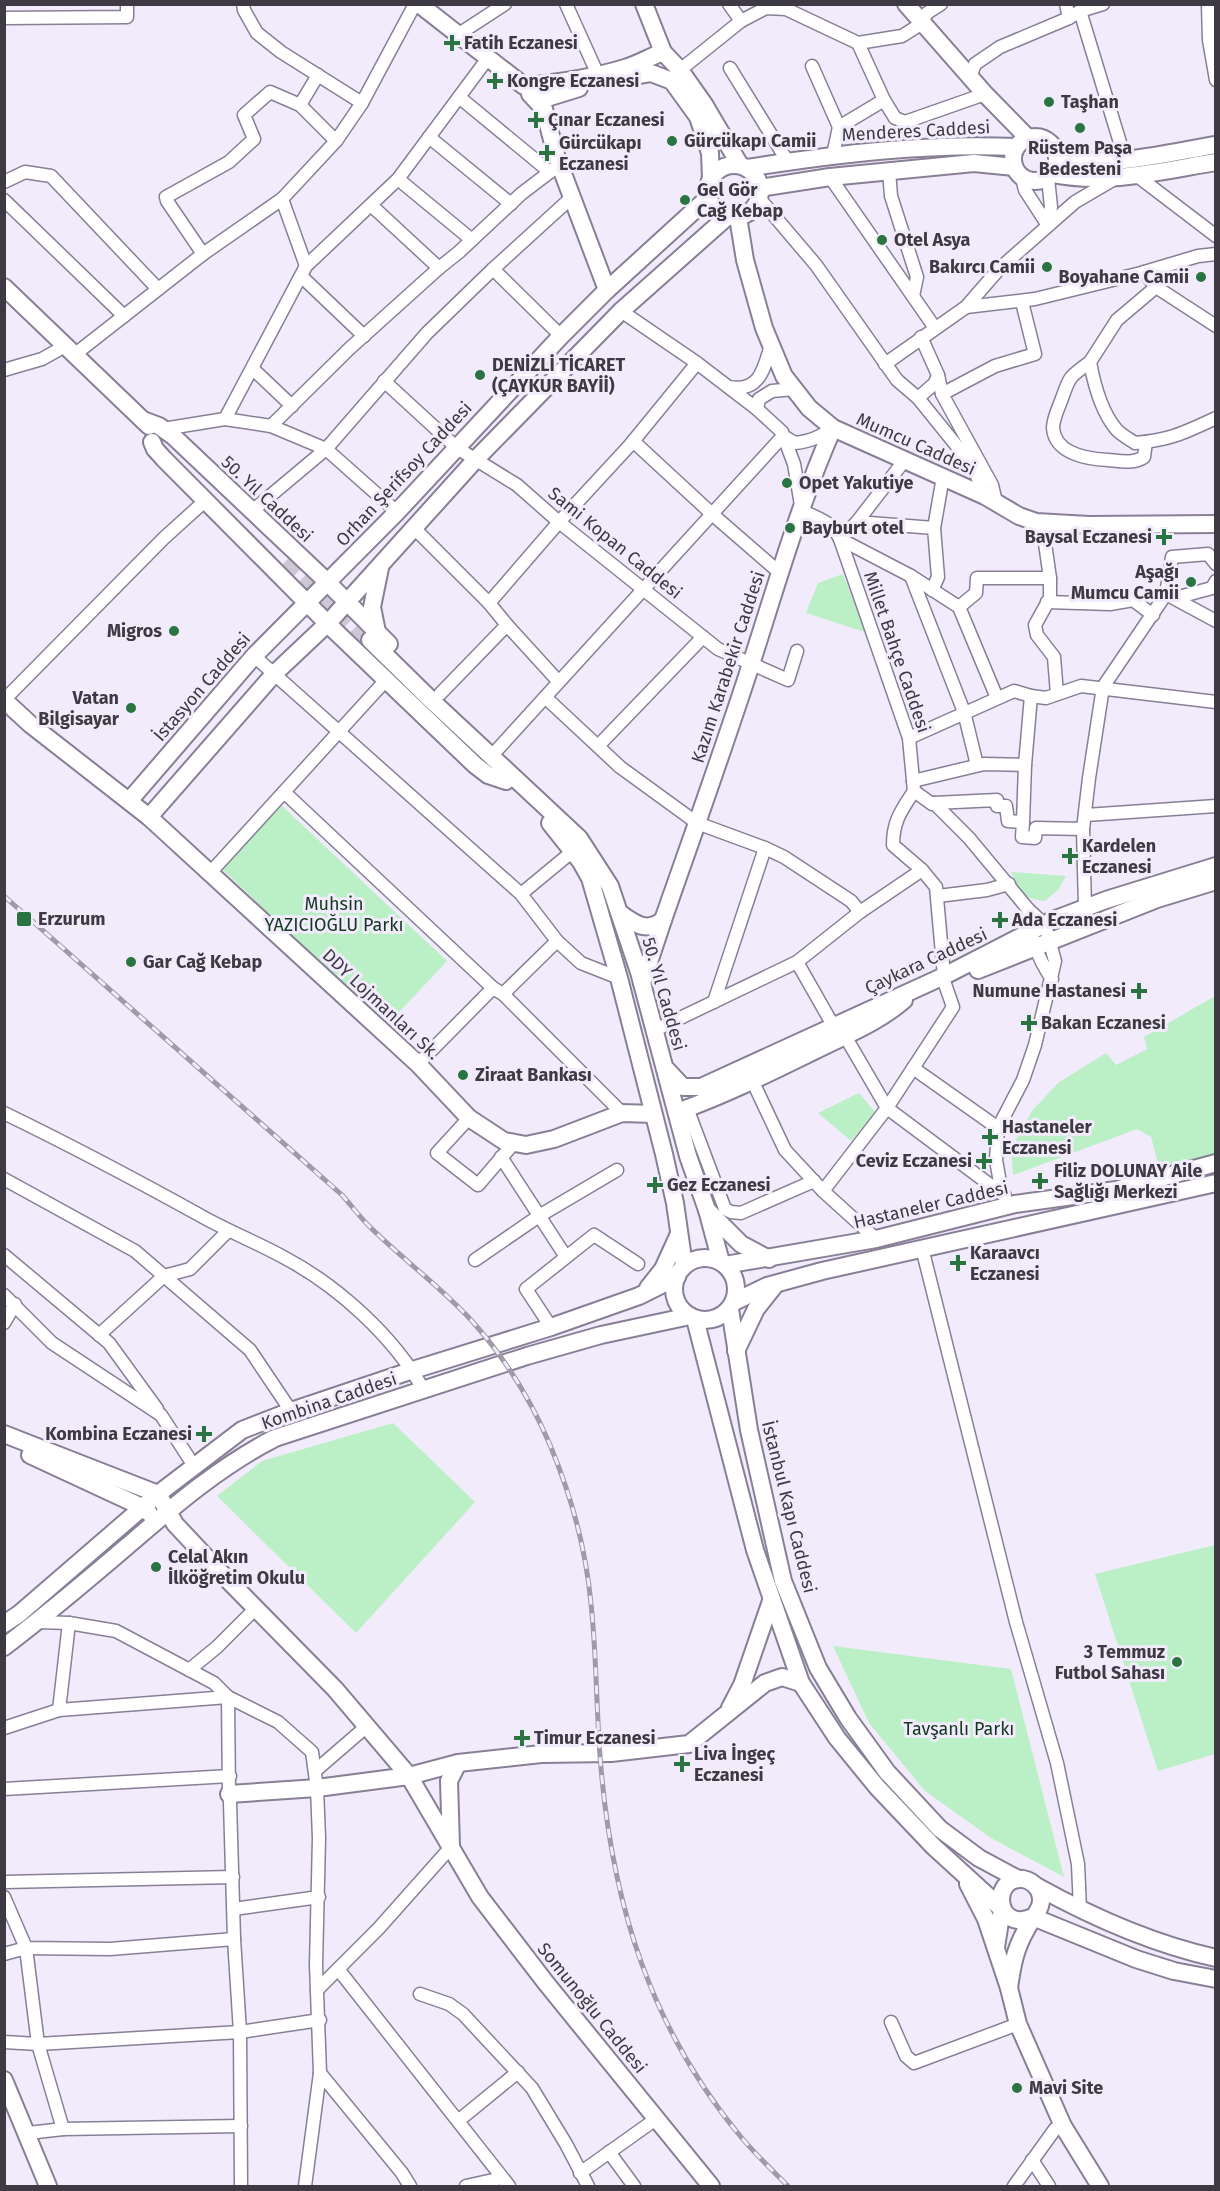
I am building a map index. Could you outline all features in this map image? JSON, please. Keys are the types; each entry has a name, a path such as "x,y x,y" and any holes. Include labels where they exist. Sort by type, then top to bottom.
{"main road":[{"path":"417,4 524,86 544,109 555,168 571,198 607,290"},
{"path":"537,101 635,75 651,73 672,81 698,117 710,153 711,179 708,188 713,205 719,212 733,216 747,214 755,207 760,193 754,173 744,167 704,104 680,70 663,52 644,4"},
{"path":"906,4 921,24 985,94 1022,142"},
{"path":"524,86 563,82 627,68 663,52"},
{"path":"1022,142 1044,138 1054,148 1057,154 1056,168 1050,176"},
{"path":"1022,142 1012,160 1018,172 1034,182 1050,176 1116,178 1215,162"},
{"name":"Menderes Caddesi","path":"744,167 833,155 1022,142"},
{"path":"1057,154 1070,160 1085,162 1125,159 1215,145"},
{"name":"Menderes Caddesi","path":"760,193 830,177 974,163 1018,172"},
{"path":"711,179 723,167 744,167"},
{"name":"Orhan Şerifsoy Caddesi","path":"306,602 397,512 561,336 607,290 709,197"},
{"path":"149,817 274,674 328,623 477,458 621,311 733,216"},
{"name":"Mumcu Caddesi","path":"733,216 764,328 784,376 809,408 834,428 989,498 1019,516 1042,523 1215,524"},
{"name":"50. Yıl Caddesi","path":"4,287 66,352 158,435 250,510 327,582 347,602 371,639 507,776 573,851 590,878 619,978 675,1203 679,1232 680,1272"},
{"name":"50. Yıl Caddesi","path":"4,297 143,420 286,562 158,435 143,420"},
{"name":"Kazım Karabekir Caddesi","path":"642,983 752,663 780,573 823,452 834,428"},
{"name":"50. Yıl Caddesi","path":"158,435 155,449 306,602 475,765 488,775 507,776"},
{"path":"371,639 372,607 381,564"},
{"name":"İstasyon Caddesi","path":"129,801 254,656 306,602"},
{"name":"50. Yıl Caddesi","path":"371,639 440,694 501,753 507,776 579,838 610,886 621,914 655,1030 659,1064 687,1106 688,1156 723,1264"},
{"name":"DDY Lojmanları Sk.","path":"4,700 30,724 149,817 418,1064 469,1118 504,1141 526,1145 554,1139 622,1113 653,1114"},
{"name":"Çaykara Caddesi","path":"1048,932 1085,908 1215,866"},
{"path":"590,878 603,900 632,975 659,1064"},
{"name":"Çaykara Caddesi","path":"659,1064 683,1087 701,1087 840,1031 1048,932 1215,882"},
{"path":"621,914 641,927 656,926 663,920"},
{"name":"Çaykara Caddesi","path":"687,1106 944,980"},
{"path":"687,1106 752,1080 840,1031 893,1011 905,1000"},
{"name":"Hastaneler Caddesi","path":"723,1264 769,1259 876,1239 1015,1204 1116,1190 1215,1163"},
{"path":"732,1306 736,1284 734,1276 723,1264 705,1258 698,1259 680,1272 674,1291 682,1311 692,1317 710,1320 777,1283 922,1248 1215,1183"},
{"path":"706,1210 741,1244 769,1259"},
{"path":"645,1293 663,1269 675,1246 679,1232"},
{"name":"Kombina Caddesi","path":"4,1624 19,1614 142,1507 242,1430 413,1370 551,1327 645,1293 680,1272"},
{"path":"736,1351 756,1309 777,1283"},
{"name":"İstanbul Kapı Caddesi","path":"732,1306 736,1351 749,1430 783,1581 818,1668 848,1718 887,1772 940,1829 979,1858 1018,1879"},
{"path":"692,1317 771,1601 801,1683 837,1738 877,1786 933,1846 1012,1919 1033,1917 1136,1959 1174,1971 1215,1979"},
{"name":"Kombina Caddesi","path":"4,1647 251,1450 274,1438 423,1389 601,1335 692,1317"},
{"path":"4,1434 158,1494 167,1518"},
{"path":"4,1443 167,1518"},
{"name":"Somunoğlu Caddesi","path":"167,1518 335,1689 409,1776 480,1897 546,1983 711,2187"},
{"path":"727,1714 742,1685 771,1601"},
{"path":"229,1794 316,1780 409,1776 458,1763 540,1754 610,1753 689,1744 765,1683 782,1677 801,1683"},
{"path":"451,1847 449,1781 458,1763"},
{"path":"960,1870 981,1908 996,1947 1018,2024 1063,2126 1100,2187"},
{"path":"996,1947 1003,1890 1012,1881 1018,1879 1025,1880 1080,1909 1180,1950 1215,1958"},
{"path":"1009,1988 1012,1962 1018,1943 1041,1905 1036,1886"},
{"path":"4,2080 28,2133 48,2187"}],"street":[{"path":"4,18 127,17 127,4"},
{"path":"243,4 257,33 362,103"},
{"path":"4,370 66,352 124,316 203,254 282,199 336,141 362,103 417,4"},
{"path":"459,34 505,4"},
{"path":"566,4 598,75"},
{"path":"729,4 741,21"},
{"path":"680,70 741,21 765,6 786,9 858,43 902,36 921,24 927,13 941,4"},
{"path":"1066,4 1075,14 1125,159"},
{"path":"970,77 975,64 1000,47 1103,4"},
{"path":"1208,4 1215,80"},
{"path":"858,43 884,100 895,118 905,122 985,94"},
{"path":"225,419 303,271 398,179 488,58"},
{"path":"812,66 839,128 833,155"},
{"path":"730,68 788,162"},
{"path":"300,105 318,75"},
{"path":"203,254 166,197 229,162 254,139 244,116 270,92 300,105 336,141"},
{"path":"271,426 438,268 555,168 459,98"},
{"path":"839,128 884,100"},
{"path":"429,137 511,204"},
{"path":"889,171 891,196 917,277 913,296"},
{"path":"4,182 25,172 51,176 158,289"},
{"path":"1018,172 1024,190 1047,224"},
{"path":"1136,175 1215,236"},
{"path":"1047,224 1051,207 1050,176"},
{"path":"830,177 935,328"},
{"path":"885,364 966,307 999,269 1047,224 1075,202 1116,178"},
{"path":"398,179 472,240"},
{"path":"760,193 816,265 897,380 918,398 973,466 989,498"},
{"path":"250,510 258,506 326,449 427,333 571,198"},
{"path":"282,199 303,271 364,336"},
{"path":"4,200 124,316"},
{"path":"372,206 438,268"},
{"path":"966,307 1022,302 1144,272 1198,256 1215,254"},
{"path":"493,269 561,336"},
{"path":"1144,272 1156,287 1215,326"},
{"path":"1146,442 1144,457 1131,462 1078,456 1065,449 1055,435 1053,427 1070,377 1090,362 1117,320 1156,287"},
{"path":"942,394 994,366 1035,354 1022,302"},
{"path":"621,311 697,363 757,409 782,432 791,454 802,511"},
{"path":"921,337 938,375 942,394 992,485 989,498"},
{"path":"728,387 744,388 757,381 763,371 771,345"},
{"path":"1090,362 1103,405 1116,429 1135,443 1184,434 1215,418"},
{"path":"489,603 633,441 697,363"},
{"path":"253,369 292,406"},
{"path":"918,398 935,383 938,375"},
{"name":"Sami Kopan Caddesi","path":"384,381 457,448 477,458 517,485 559,522 718,649 788,680 797,651"},
{"path":"757,409 759,399 772,391 794,389"},
{"path":"158,435 225,419 271,426 326,449 397,512"},
{"path":"783,436 795,443 806,442 816,440 834,428"},
{"path":"497,750 783,436"},
{"path":"633,441 780,573"},
{"path":"904,461 857,522 840,539 911,576 959,607 997,698"},
{"path":"932,590 938,577 934,528 944,477"},
{"path":"4,700 164,538 206,500"},
{"name":"Millet Bahçe Caddesi","path":"802,511 835,528 840,539 909,738 913,786"},
{"path":"857,522 934,528"},
{"path":"1042,523 1050,578 1050,598 1035,625 1037,635 1054,657 1057,694"},
{"path":"415,529 489,603 558,681"},
{"path":"1170,596 1172,557 1208,554 1215,564"},
{"path":"911,576 964,712 977,765"},
{"path":"959,607 976,593 977,578 1050,578"},
{"path":"1085,908 1083,829 1103,687 1153,615 1170,596 1212,588 1215,581"},
{"path":"1170,596 1215,621"},
{"path":"1047,602 1110,604 1133,600 1153,615"},
{"path":"440,694 507,625"},
{"path":"598,746 703,637"},
{"path":"254,656 521,894 557,941 581,963 619,978"},
{"path":"210,873 386,680"},
{"path":"909,738 1014,691 1046,698 1081,686 1103,687 1215,702"},
{"path":"1031,696 1024,765 1022,837 1035,838 1036,828 1083,829"},
{"path":"545,697 620,767 697,823 765,848 807,870 851,901 860,912"},
{"path":"823,1191 887,1108 952,1007 944,980 936,887 922,870 893,845 893,828 899,813 913,786 977,765 1024,765"},
{"path":"913,786 932,804 997,800 997,806 1006,806 1008,821 1023,822"},
{"path":"284,792 498,991 622,1113"},
{"path":"934,803 1009,884 1048,932 1055,961 1032,1054 1023,1080 998,1128 996,1160 1002,1194"},
{"path":"1086,815 1215,806"},
{"path":"714,1002 765,848"},
{"path":"521,894 573,851"},
{"path":"655,1030 797,962 860,912 922,870"},
{"path":"938,896 987,890 1009,884"},
{"path":"1028,909 1033,939 1045,969 1052,979"},
{"path":"418,1064 557,941"},
{"path":"797,962 887,1108 1015,1204"},
{"path":"913,1068 998,1128"},
{"path":"752,1080 785,1150 823,1191 876,1239"},
{"path":"687,1106 725,1209 741,1213 814,1181"},
{"path":"4,1113 84,1152 228,1231 286,1258 347,1300 413,1370 423,1389"},
{"path":"469,1118 437,1153 478,1185 514,1143"},
{"path":"501,1157 566,1257"},
{"path":"475,1260 539,1216 617,1170"},
{"path":"4,1179 135,1251 250,1350 291,1411"},
{"path":"99,1335 164,1276 189,1269 228,1231"},
{"path":"551,1327 526,1289 594,1235 638,1264"},
{"path":"922,1248 1016,1622 1057,1763 1078,1864 1080,1909"},
{"path":"4,1256 109,1344 161,1415 194,1466"},
{"path":"4,1295 52,1343 161,1415"},
{"path":"4,1323 15,1304"},
{"path":"189,1670 217,1647 255,1609"},
{"path":"38,1622 69,1623 116,1631 214,1683 228,1697 278,1722 312,1752 316,1780 319,1897 317,1990 320,2020 320,2073 305,2187"},
{"path":"59,1710 69,1623"},
{"path":"4,1728 59,1710 228,1697"},
{"path":"228,1697 234,1939 240,2032 241,2187"},
{"path":"316,1780 367,1726"},
{"path":"4,1789 230,1776"},
{"path":"317,1990 379,1928 451,1847"},
{"path":"4,1881 233,1877"},
{"path":"4,1897 26,1948 38,2044 63,2129"},
{"path":"234,1909 319,1897"},
{"path":"4,1954 26,1948 110,1949 234,1939"},
{"path":"338,1969 506,2182"},
{"path":"420,1994 449,2004 463,2014 532,2088 567,2144 588,2187"},
{"path":"4,2042 38,2044 240,2032 320,2020"},
{"path":"891,2022 906,2055 914,2063 1018,2024"},
{"path":"458,2121 518,2072"},
{"path":"320,2073 402,2173 410,2187"},
{"path":"580,2173 656,2119"},
{"path":"28,2133 63,2129 241,2126"},
{"path":"1014,2187 1055,2129 1063,2126"},
{"path":"609,2152 634,2187"},
{"path":"1032,2160 1049,2187"},
{"path":"466,2187 506,2182"}],"green space":[{"path":"843,574 865,632 806,613 818,583"},
{"name":"Muhsin YAZICIOĞLU Parkı","path":"280,804 447,961 387,1025 221,868"},
{"path":"1011,872 1066,876 1059,889 1045,901 1023,893"},
{"path":"1215,996 1215,1158 1161,1174 1151,1137 1137,1129 1013,1175 1011,1149 1032,1111 1058,1083 1106,1053 1116,1065 1147,1049 1144,1037"},
{"path":"859,1093 875,1112 851,1141 818,1113"},
{"path":"393,1423 475,1502 356,1633 217,1496 262,1461"},
{"name":"3 Temmuz Futbol Sahası","path":"1215,1545 1215,1754 1158,1771 1095,1574"},
{"name":"Tavşanlı Parkı","path":"833,1646 1011,1669 1064,1877 991,1838 925,1791 869,1723"}],"tunnel":[{"path":"283,564 366,645"}],"railway":[{"path":"4,896 342,1195 368,1225 472,1321 526,1396 558,1464 581,1543 589,1583 593,1624 599,1747 607,1819 615,1869 642,1964 660,2009 683,2053 710,2096 747,2144 788,2186"}],"place":[{"name":"Fatih Eczanesi","path":"452,43"},
{"name":"Kongre Eczanesi","path":"495,81"},
{"name":"Taşhan","path":"1049,102"},
{"name":"Çınar Eczanesi","path":"536,120"},
{"name":"Rüstem Paşa Bedesteni","path":"1080,128"},
{"name":"Gürcükapı Camii","path":"672,141"},
{"name":"Gürcükapı Eczanesi","path":"547,153"},
{"name":"Gel Gör Cağ Kebap","path":"685,200"},
{"name":"Otel Asya","path":"882,240"},
{"name":"Bakırcı Camii","path":"1047,267"},
{"name":"Boyahane Camii","path":"1201,277"},
{"name":"DENİZLİ TİCARET (ÇAYKUR BAYİİ)","path":"480,375"},
{"name":"Opet Yakutiye","path":"787,483"},
{"name":"Bayburt otel","path":"790,528"},
{"name":"Baysal Eczanesi","path":"1164,537"},
{"name":"Aşağı Mumcu Camii","path":"1191,582"},
{"name":"Migros","path":"174,631"},
{"name":"Vatan Bilgisayar","path":"131,708"},
{"name":"Kardelen Eczanesi","path":"1070,856"},
{"name":"Erzurum","path":"24,919"},
{"name":"Ada Eczanesi","path":"1000,920"},
{"name":"Gar Cağ Kebap","path":"131,962"},
{"name":"Numune Hastanesi","path":"1139,991"},
{"name":"Bakan Eczanesi","path":"1029,1023"},
{"name":"Ziraat Bankası","path":"463,1075"},
{"name":"Hastaneler Eczanesi","path":"990,1137"},
{"name":"Ceviz Eczanesi","path":"984,1161"},
{"name":"Filiz DOLUNAY Aile Sağlığı Merkezi","path":"1040,1181"},
{"name":"Gez Eczanesi","path":"655,1185"},
{"name":"Karaavcı Eczanesi","path":"958,1263"},
{"name":"Kombina Eczanesi","path":"204,1434"},
{"name":"Celal Akın İlköğretim Okulu","path":"156,1567"},
{"name":"3 Temmuz Futbol Sahası","path":"1177,1662"},
{"name":"Timur Eczanesi","path":"522,1738"},
{"name":"Liva İngeç Eczanesi","path":"682,1764"},
{"name":"Mavi Site","path":"1017,2088"}]}
